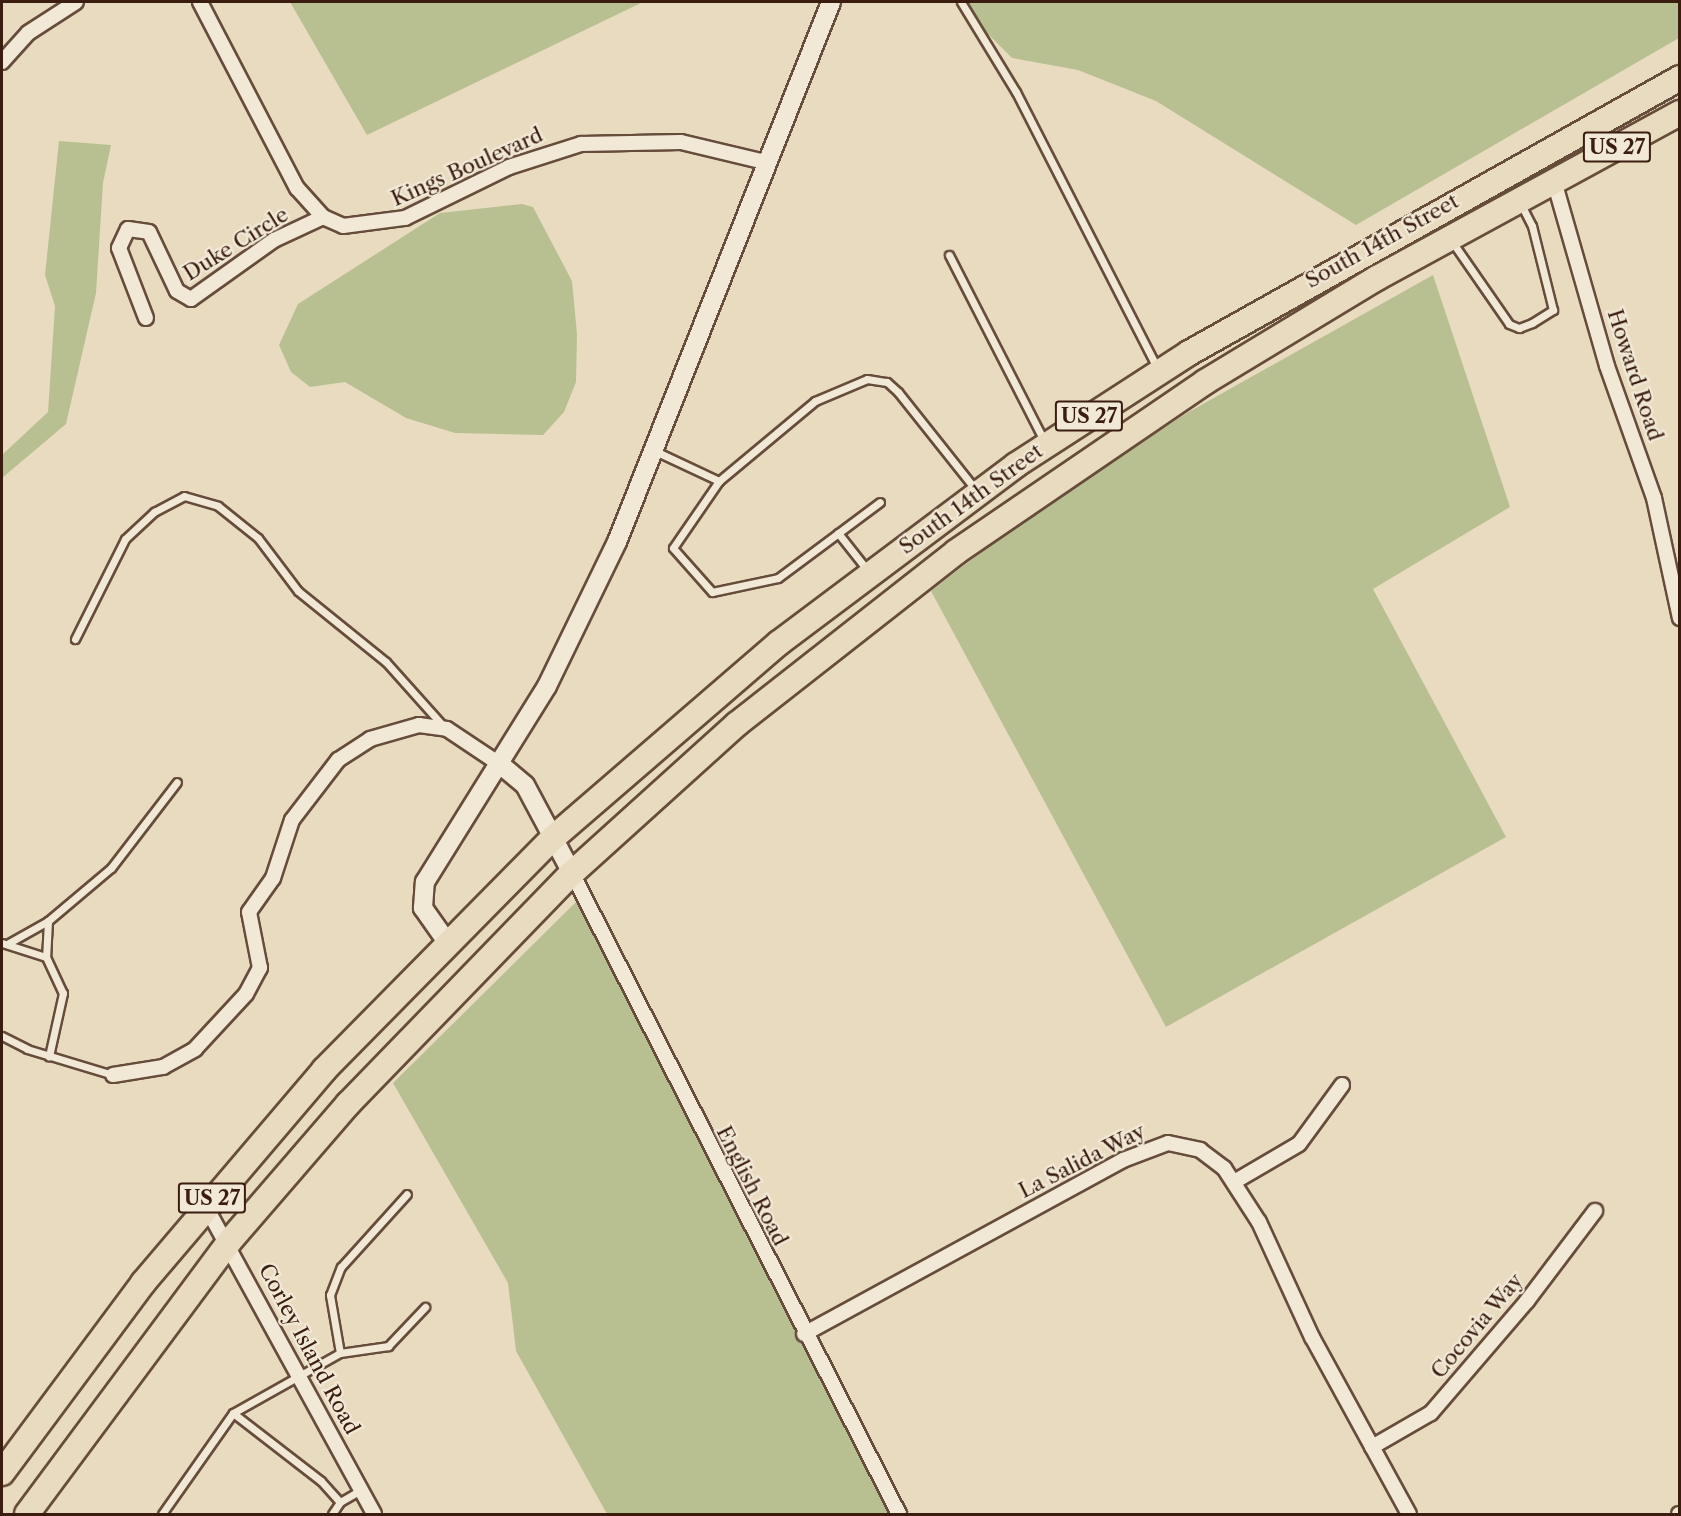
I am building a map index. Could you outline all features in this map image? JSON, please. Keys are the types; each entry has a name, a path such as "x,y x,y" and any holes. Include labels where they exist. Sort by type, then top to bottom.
{"highway":[{"name":"South 14th Street","path":"554,837 728,685 869,573 1046,445 1276,300 1680,78"},
{"name":"South 14th Street","path":"572,873 737,724 872,615 1138,426 1291,328 1450,238 1680,113"},
{"path":"1554,181 1582,131"},
{"path":"1138,426 1156,399 1159,372"},
{"name":"US 27","path":"2,1473 205,1206 324,1070 447,942 554,837"},
{"name":"US 27","path":"27,1515 228,1243 417,1028 572,873"}],"street":[{"path":"2,62 28,33 76,2"},
{"path":"200,2 297,188 323,217"},
{"path":"447,942 423,908 425,882 501,765 577,626 655,451 831,2"},
{"name":"Kings Boulevard","path":"323,217 343,226 386,224 538,156 605,140 681,142 769,163"},
{"name":"Howard Road","path":"1554,181 1608,366 1654,498 1680,618"},
{"name":"Duke Circle","path":"146,318 119,248 128,229 149,232 177,291 191,299 274,240 323,217"},
{"path":"113,1075 162,1067 195,1049 246,994 260,968 249,912 273,878 284,837 300,806 338,760 370,739 404,727 447,729 501,765 525,785 572,873"},
{"name":"English Road","path":"572,873 804,1334 899,1515"},
{"path":"1234,1182 1299,1144 1342,1085"},
{"name":"La Salida Way","path":"804,1334 1158,1145 1200,1150 1234,1182 1409,1515"},
{"name":"Corley Island Road","path":"205,1206 301,1374 374,1515"},
{"name":"Cocovia Way","path":"1372,1447 1431,1413 1520,1310 1595,1211"}],"lane":[{"path":"961,2 1016,92 1159,372"},
{"path":"1450,238 1509,324 1519,328 1532,323 1553,310 1532,226 1519,200"},
{"path":"949,255 1046,445"},
{"path":"880,502 777,578 712,592 673,548 719,481 815,401 867,379 887,382 898,392 978,492"},
{"path":"655,451 719,481"},
{"path":"75,639 125,539 154,512 184,496 218,506 258,538 298,591 386,662 447,729"},
{"path":"838,533 869,573"},
{"path":"4,944 48,921 111,868 177,782"},
{"path":"48,921 46,957 63,993 49,1056"},
{"path":"4,944 46,957"},
{"path":"2,1036 49,1056 113,1075"},
{"path":"340,1353 330,1294 341,1267 406,1194"},
{"path":"162,1515 233,1413 340,1353 388,1346 425,1307"},
{"path":"233,1413 321,1481 340,1502"},
{"path":"332,1515 340,1502 361,1490"}],"green space":[{"path":"290,2 643,2 367,135"},
{"path":"956,2 1679,2 1679,38 1356,225 1156,101 1078,70 1012,58"},
{"path":"59,141 111,145 103,183 96,293 66,424 2,478 2,455 48,412 55,306 45,275"},
{"path":"522,204 533,207 572,281 577,334 576,382 564,412 543,435 455,433 406,418 345,382 310,387 291,372 279,345 298,304 440,213"},
{"path":"1433,275 1510,507 1373,589 1506,837 1166,1027 931,591 1020,522 1187,413"},
{"path":"578,900 899,1514 607,1514 516,1351 508,1283 393,1083"}]}
